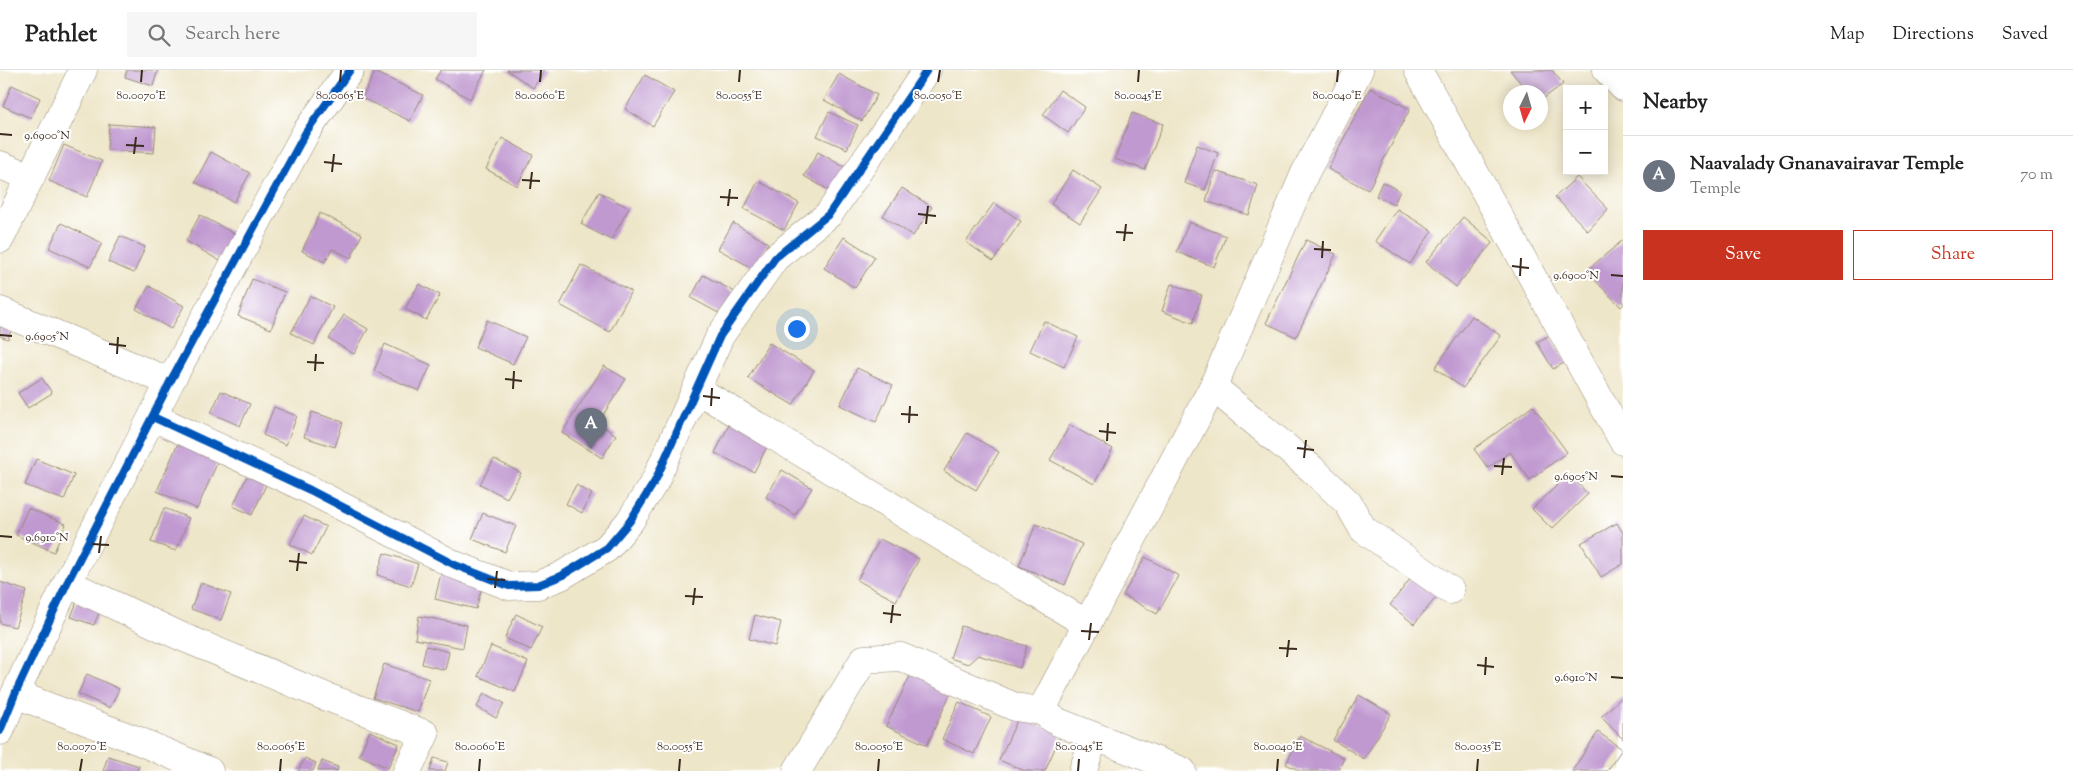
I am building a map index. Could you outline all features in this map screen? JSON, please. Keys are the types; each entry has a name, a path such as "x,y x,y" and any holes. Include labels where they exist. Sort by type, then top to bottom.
{"street":[{"path":"0,240 82,70"},
{"path":"0,731 15,694 67,583 170,382 306,132 350,70"},
{"path":"153,417 310,490 456,565 509,586 538,585 561,576 607,548 630,521 655,481 720,336 775,258 829,214 928,70"},
{"path":"1041,711 1213,387 1306,173 1359,70"},
{"path":"1418,70 1623,441"},
{"path":"1606,70 1623,87"},
{"path":"0,165 31,177"},
{"path":"0,311 170,382"},
{"path":"1213,387 1312,469 1348,504 1363,529 1450,590"},
{"path":"696,389 1087,624"},
{"path":"67,583 180,636 324,696 425,734 407,771"},
{"path":"797,771 864,659 901,657 1015,707 1041,711 1058,722 1182,771"},
{"path":"15,694 139,741 209,771"},
{"path":"1083,771 1094,737"}],"building":[{"path":"127,70 158,70 153,86 125,77"},
{"path":"441,70 486,70 470,99 435,79"},
{"path":"507,70 545,70 533,88"},
{"path":"1510,70 1552,70 1563,84 1548,95 1548,85 1522,85"},
{"path":"375,72 423,95 410,121 362,98"},
{"path":"839,74 877,95 862,121 824,100"},
{"path":"645,75 674,92 653,126 625,109"},
{"path":"12,85 40,98 31,118 3,106"},
{"path":"1370,88 1410,109 1368,190 1328,169"},
{"path":"1060,90 1085,107 1068,133 1043,115"},
{"path":"829,112 858,125 847,149 817,136"},
{"path":"1132,113 1163,124 1145,170 1115,159"},
{"path":"109,124 156,127 154,153 107,150"},
{"path":"502,138 533,155 517,186 486,169"},
{"path":"64,145 102,161 87,197 49,181"},
{"path":"1197,145 1218,153 1205,190 1184,183"},
{"path":"211,152 250,173 234,202 195,182"},
{"path":"818,152 846,168 832,192 804,176"},
{"path":"1073,170 1102,189 1080,223 1051,204"},
{"path":"1215,171 1258,185 1249,215 1206,201"},
{"path":"1577,177 1608,209 1588,231 1555,197"},
{"path":"758,181 799,203 784,230 744,209"},
{"path":"1382,182 1400,191 1394,204 1376,196"},
{"path":"902,188 932,207 913,236 883,216"},
{"path":"599,192 629,208 611,240 581,224"},
{"path":"994,203 1021,221 993,261 966,242"},
{"path":"1397,209 1432,231 1410,264 1375,241"},
{"path":"320,213 362,234 351,258 332,249 325,262 302,251"},
{"path":"200,215 235,234 220,261 186,241"},
{"path":"1463,217 1493,242 1456,287 1426,262"},
{"path":"1189,222 1226,236 1214,267 1177,252"},
{"path":"61,223 102,243 90,267 49,248"},
{"path":"733,223 768,243 754,269 718,249"},
{"path":"120,236 145,247 134,273 108,262"},
{"path":"844,237 875,257 855,288 824,268"},
{"path":"1306,240 1336,254 1296,337 1266,323"},
{"path":"1623,240 1623,305 1621,307 1586,271"},
{"path":"581,265 631,291 610,332 560,305"},
{"path":"703,275 737,293 724,316 691,298"},
{"path":"252,279 285,292 271,329 238,316"},
{"path":"419,284 440,295 426,320 405,309"},
{"path":"1171,284 1202,295 1193,323 1162,311"},
{"path":"149,286 184,306 171,329 136,309"},
{"path":"310,296 333,307 314,345 291,333"},
{"path":"0,314 15,320 8,339 0,336"},
{"path":"344,315 368,329 354,354 329,339"},
{"path":"1472,316 1501,336 1463,388 1435,368"},
{"path":"487,320 526,337 513,364 475,347"},
{"path":"1044,321 1078,337 1064,367 1030,351"},
{"path":"1550,335 1566,362 1553,369 1537,342"},
{"path":"769,343 814,370 793,405 748,378"},
{"path":"385,344 431,365 419,391 374,371"},
{"path":"604,366 626,379 598,423 616,435 602,458 562,433"},
{"path":"857,368 893,385 876,422 840,405"},
{"path":"42,378 52,393 28,408 18,393"},
{"path":"221,391 250,404 240,426 211,413"},
{"path":"1533,406 1567,452 1530,480 1510,452 1488,468 1474,449"},
{"path":"274,407 297,416 286,445 263,435"},
{"path":"312,412 343,422 335,447 304,437"},
{"path":"733,417 772,437 754,472 715,453"},
{"path":"1070,425 1113,449 1094,484 1050,460"},
{"path":"967,433 999,452 976,490 944,471"},
{"path":"179,441 219,459 197,509 157,491"},
{"path":"36,459 74,475 64,500 25,485"},
{"path":"494,459 521,473 507,498 480,484"},
{"path":"782,470 812,488 795,515 766,497"},
{"path":"1569,474 1588,494 1552,529 1532,509"},
{"path":"247,476 266,485 252,515 233,506"},
{"path":"576,485 592,494 582,513 566,504"},
{"path":"28,508 66,524 54,552 16,535"},
{"path":"164,508 189,518 176,551 151,542"},
{"path":"483,513 516,526 505,552 472,539"},
{"path":"304,516 326,527 312,555 290,544"},
{"path":"1617,523 1623,533 1623,564 1601,577 1581,543"},
{"path":"1036,524 1082,544 1065,585 1019,566"},
{"path":"880,539 919,559 896,601 857,580"},
{"path":"384,553 418,564 411,586 377,575"},
{"path":"1145,557 1179,576 1157,614 1123,595"},
{"path":"441,573 483,583 476,609 435,599"},
{"path":"1414,574 1439,594 1414,624 1390,605"},
{"path":"0,582 27,591 15,627 0,623"},
{"path":"201,583 231,594 221,620 191,609"},
{"path":"78,599 101,608 94,625 71,617"},
{"path":"516,614 542,627 531,650 505,638"},
{"path":"755,615 781,622 775,646 749,639"},
{"path":"419,616 467,625 463,648 415,639"},
{"path":"961,626 1027,646 1020,668 978,655 968,664 950,658"},
{"path":"426,646 449,652 445,670 422,664"},
{"path":"491,646 528,662 515,692 478,676"},
{"path":"384,664 429,679 418,712 373,698"},
{"path":"912,672 952,690 927,745 886,726"},
{"path":"87,674 119,689 110,708 78,694"},
{"path":"484,693 504,703 496,718 477,707"},
{"path":"1359,695 1391,714 1364,759 1333,740"},
{"path":"1623,696 1623,739 1601,717"},
{"path":"959,702 991,717 974,754 942,739"},
{"path":"1019,716 1061,734 1045,771 1025,771 999,760"},
{"path":"370,731 399,744 388,768 359,755"},
{"path":"1598,732 1622,749 1607,771 1572,771"},
{"path":"1300,736 1344,758 1338,771 1300,771 1286,764"},
{"path":"108,756 139,766 137,771 103,771"},
{"path":"305,758 316,763 313,771 298,771"},
{"path":"434,758 448,762 445,771 430,771"},
{"path":"322,761 338,767 337,771 318,771"}],"cycle path":[{"path":"0,731 15,694 67,583 170,382 306,132 350,70"},
{"path":"153,417 310,490 455,565 509,586 538,585 561,576 607,548 630,521 655,481 720,336 775,258 829,214 927,70"}],"place":[{"name":"Naavalady Gnanavairavar Temple","path":"591,449"}]}
